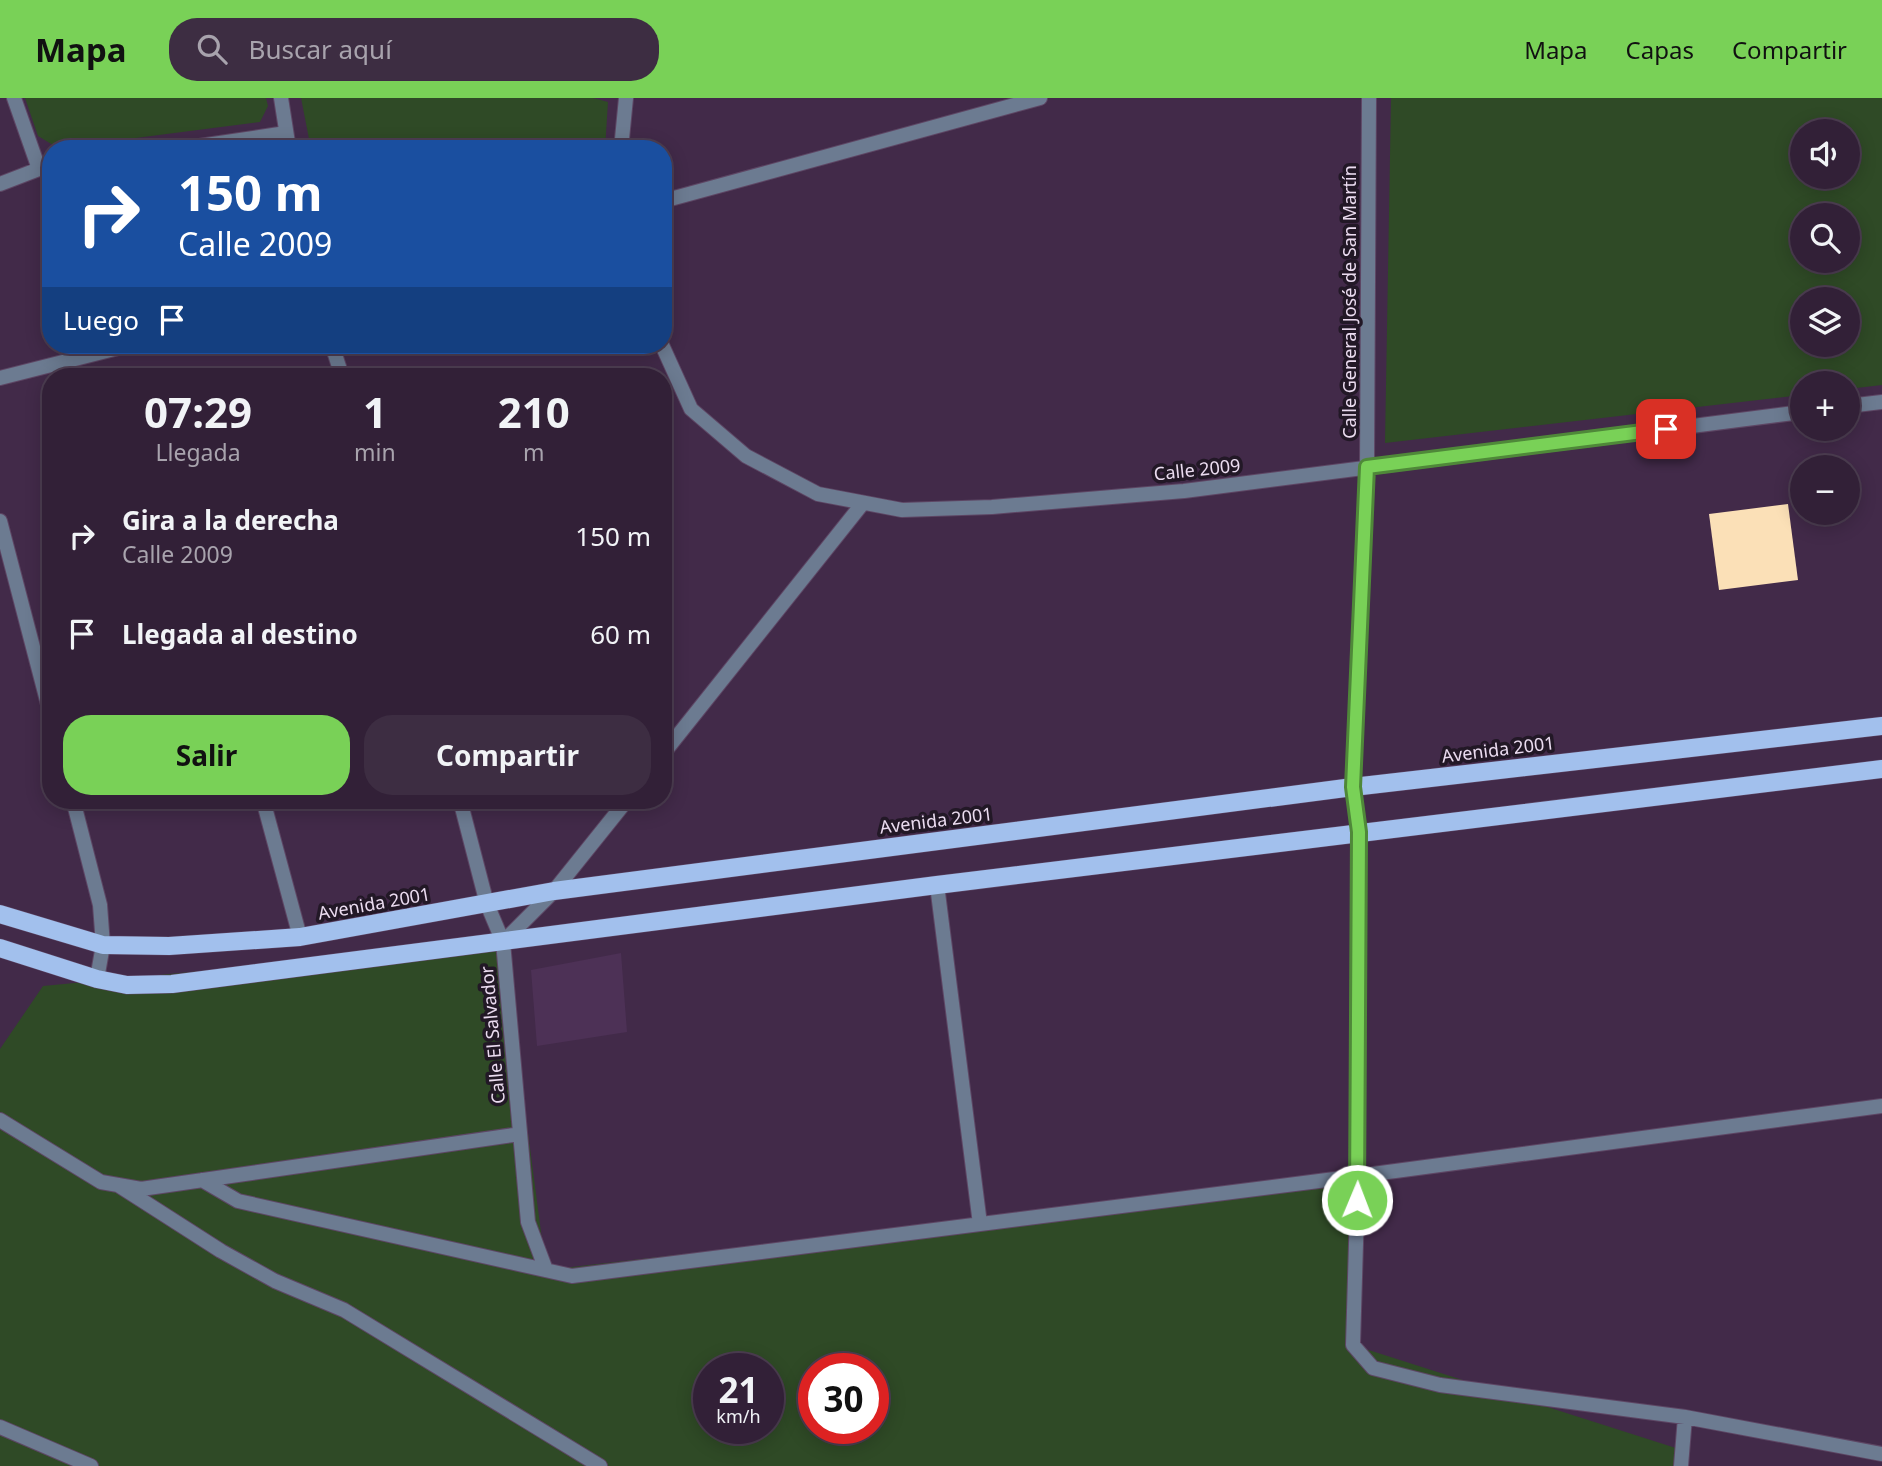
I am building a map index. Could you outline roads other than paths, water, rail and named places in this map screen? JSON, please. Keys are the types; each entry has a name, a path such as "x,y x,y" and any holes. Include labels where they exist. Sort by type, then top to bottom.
{"main road":[{"name":"Avenida 2001","path":"0,914 103,945 169,946 300,937 554,891 1353,787 1882,726"},
{"path":"0,948 97,979 127,985 172,984 937,884 1882,769"}],"street":[{"path":"14,98 42,161"},
{"path":"281,98 287,140"},
{"path":"622,140 626,98"},
{"path":"672,198 1020,101 1040,98"},
{"name":"Calle General José de San Martín","path":"1369,98 1367,467 1353,787 1359,832 1358,1176 1353,1345 1373,1368 1440,1385 1685,1417"},
{"path":"239,140 286,133"},
{"path":"0,184 42,169"},
{"path":"0,378 95,354"},
{"name":"Calle 2009","path":"666,354 691,409 746,456 818,494 902,510 992,507 1184,491 1790,414"},
{"path":"1860,405 1882,402"},
{"path":"672,743 863,503"},
{"path":"0,521 42,682"},
{"path":"75,809 100,905 103,945 97,979"},
{"path":"265,809 300,937"},
{"name":"Calle El Salvador","path":"462,809 487,904 503,942 528,1222 546,1270"},
{"path":"503,942 554,891 620,809"},
{"path":"937,884 980,1224"},
{"path":"202,1180 238,1201 572,1276 1882,1106"},
{"path":"0,1120 101,1182 141,1189 520,1134"},
{"path":"118,1185 221,1251 275,1281 344,1310 600,1466"},
{"path":"1681,1466 1685,1417 1882,1454"},
{"path":"0,1427 91,1466"}]}
